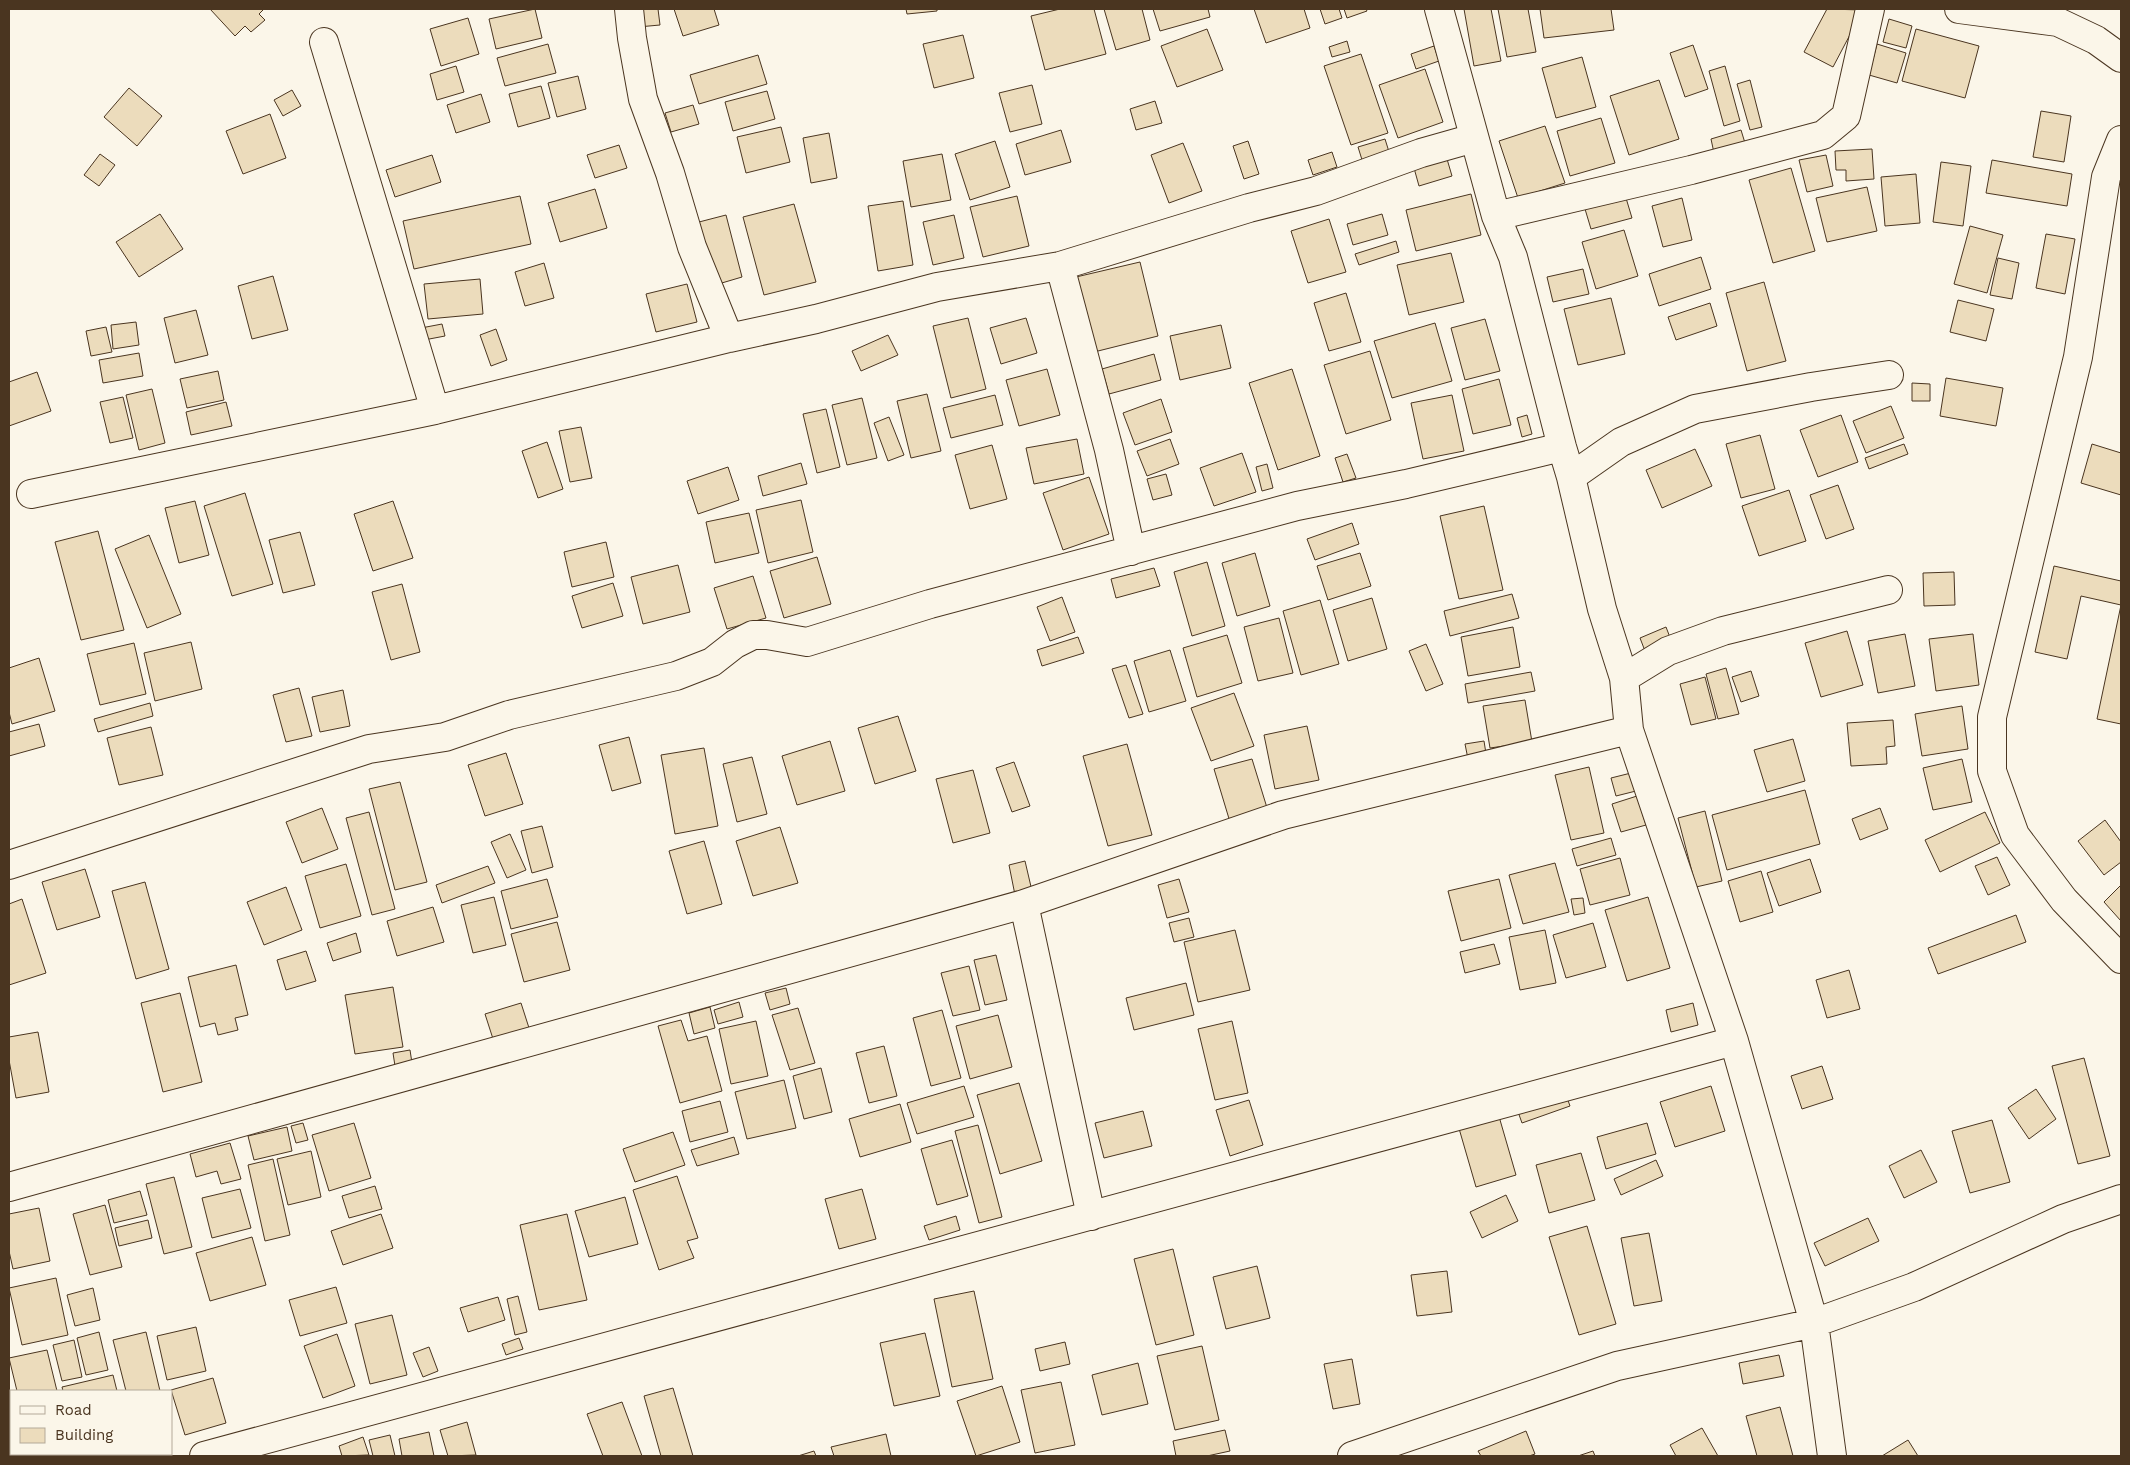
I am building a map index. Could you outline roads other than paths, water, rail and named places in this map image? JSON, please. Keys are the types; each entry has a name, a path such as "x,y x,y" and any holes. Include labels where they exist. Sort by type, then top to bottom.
{"street":[{"path":"629,9 643,99 670,173 692,247 729,338"},
{"path":"1439,9 1496,216 1513,258 1562,447 1572,477 1602,610 1624,678 1629,730 1734,1041 1814,1323 1832,1456"},
{"path":"1496,216 1691,170 1823,135 1846,116 1870,9"},
{"path":"1960,9 2058,22 2096,40 2121,58"},
{"path":"324,42 434,410"},
{"path":"31,494 434,410 729,338 816,319 938,287 1060,266 1249,208 1316,192 1421,153 1474,138"},
{"path":"2121,140 2106,177 2078,357 1992,718 1992,771 2015,834 2064,900 2121,959"},
{"path":"1060,266 1109,450 1131,551"},
{"path":"1572,477 1621,442 1695,409 1811,387 1889,375"},
{"path":"9,865 369,749 445,737 509,715 676,676 712,662 735,644 753,635 767,634 807,642 930,604 1297,506 1406,484 1562,447"},
{"path":"1624,678 1668,651 1723,631 1888,590"},
{"path":"9,1187 1024,904 1283,815 1629,730"},
{"path":"1024,904 1091,1216"},
{"path":"204,1456 1734,1041"},
{"path":"1352,1456 1617,1366 1814,1323 1914,1287 2063,1219 2121,1200"}]}
